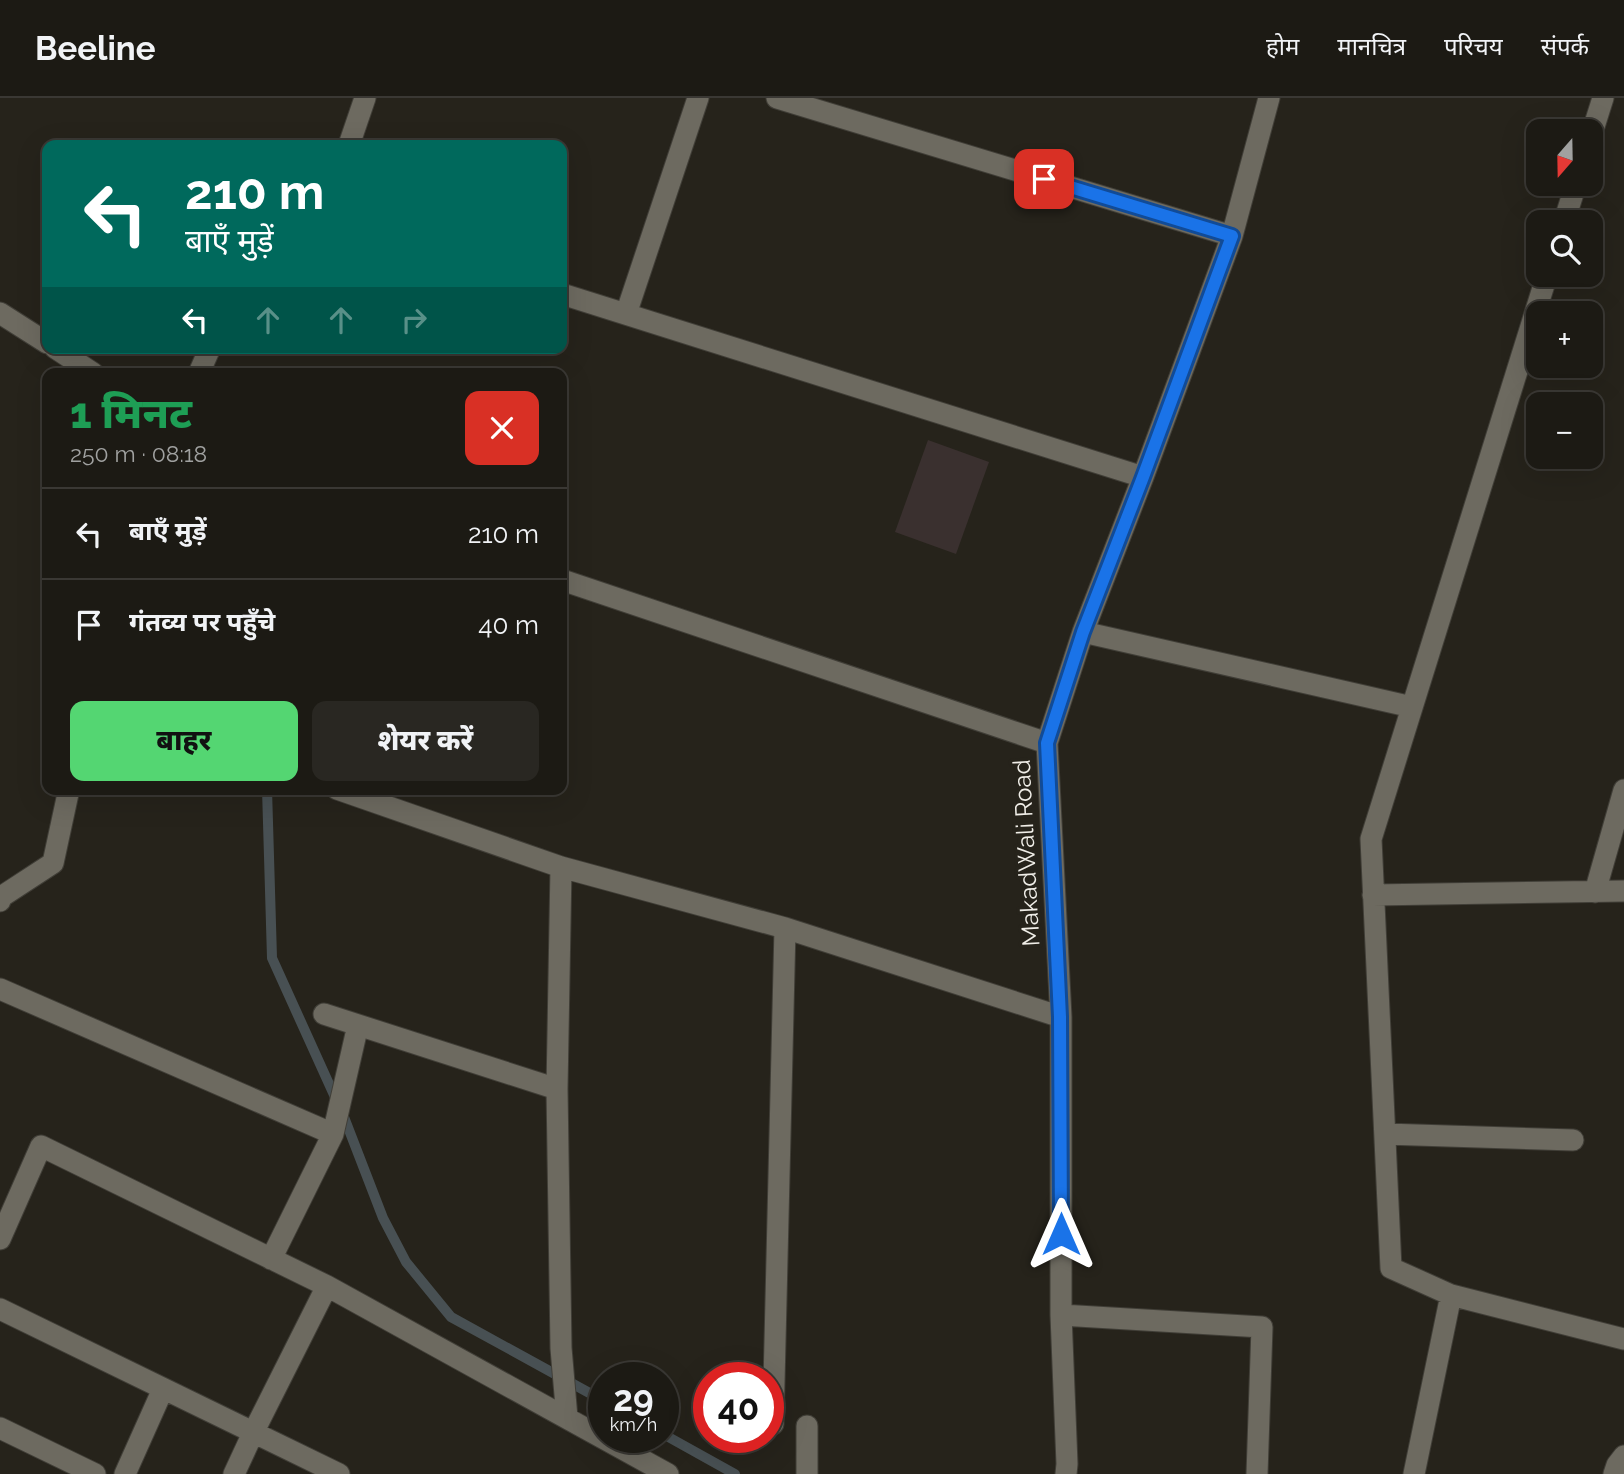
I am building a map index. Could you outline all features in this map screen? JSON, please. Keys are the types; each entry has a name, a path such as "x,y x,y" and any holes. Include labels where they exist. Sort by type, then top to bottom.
{"street":[{"path":"351,140 365,98"},
{"path":"626,314 698,98"},
{"path":"776,98 1232,236"},
{"name":"MakadWali Road","path":"1066,1474 1061,1315 1060,1017 1047,743 1083,632 1232,236 1269,98"},
{"path":"1596,119 1602,98"},
{"path":"1543,287 1371,839 1391,1268 1451,1295 1624,1339"},
{"path":"567,296 1143,477"},
{"path":"0,313 42,344"},
{"path":"57,355 83,368"},
{"path":"567,582 1047,743"},
{"path":"1083,632 1412,707"},
{"path":"1595,892 1624,790"},
{"path":"0,901 1,897 52,863 68,795"},
{"path":"373,795 397,799 561,867 785,928 1060,1017"},
{"path":"561,867 557,1089 561,1348 567,1418"},
{"path":"1373,895 1624,891"},
{"path":"774,1362 785,928"},
{"path":"0,989 333,1134"},
{"path":"324,1014 557,1089"},
{"path":"271,1258 333,1134 358,1025"},
{"path":"1385,1134 1573,1140"},
{"path":"0,1239 41,1146 327,1286 668,1474"},
{"path":"234,1474 327,1286"},
{"path":"1415,1474 1451,1295"},
{"path":"0,1309 339,1474"},
{"path":"1061,1315 1262,1327 1257,1474"},
{"path":"125,1474 163,1389"},
{"path":"807,1426 807,1474"},
{"path":"0,1427 95,1474"},
{"path":"1614,1474 1624,1456"}],"building":[{"path":"928,440 989,462 956,554 895,532"}],"waterway":[{"path":"267,795 272,958 344,1117 383,1218 406,1262 451,1317 588,1392"},
{"path":"679,1443 735,1474"}],"route":[{"path":"1044,179 1232,236 1083,632 1047,743 1060,1017 1061,1234"}]}
